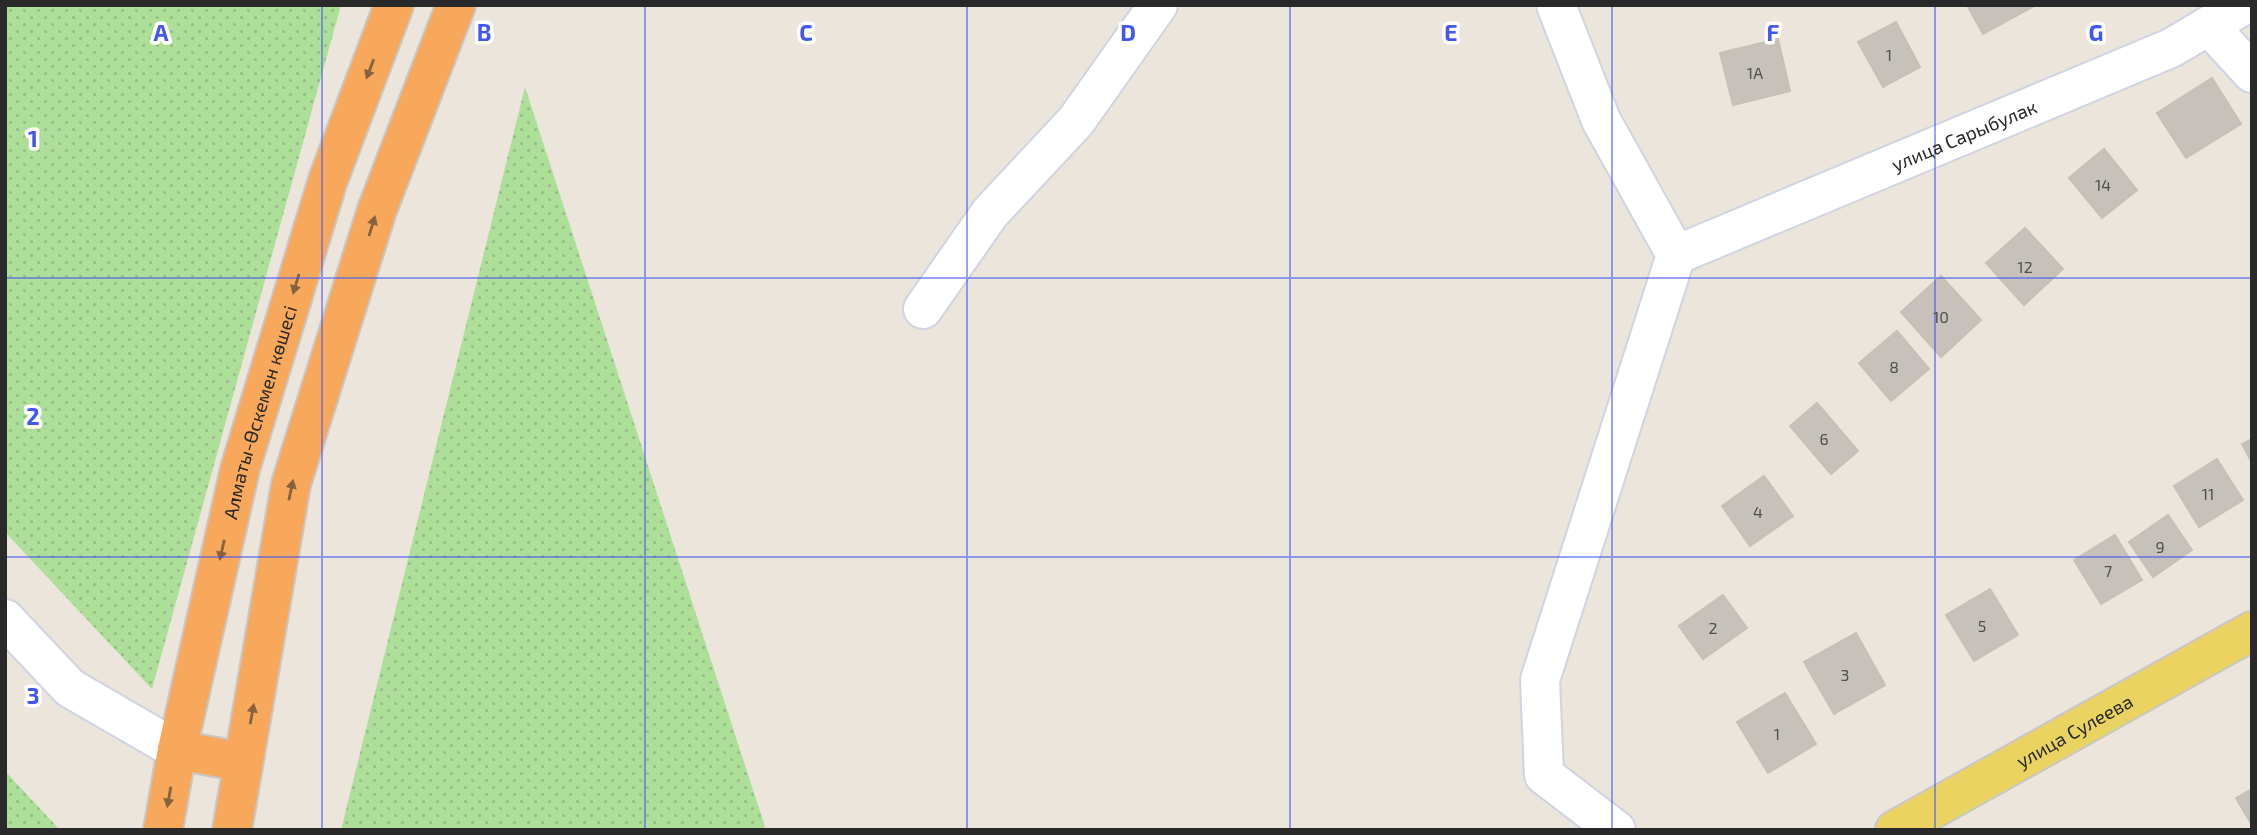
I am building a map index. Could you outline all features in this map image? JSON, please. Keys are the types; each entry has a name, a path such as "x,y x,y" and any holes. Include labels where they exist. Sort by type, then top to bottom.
{"highway":[{"name":"Алматы-Өскемен көшесі","path":"163,830 177,750 240,469 328,180 394,5"},
{"path":"232,830 291,484 377,211 456,5"},
{"path":"177,750 243,762"}],"main road":[{"name":"улица Сулеева","path":"1895,830 2252,631"}],"street":[{"path":"923,309 990,213 1076,121 1158,5"},
{"path":"1556,5 1601,120 1676,255 1539,680 1544,775 1616,830"},
{"name":"улица Сарыбулак","path":"1676,255 2171,48 2244,5"},
{"path":"2208,26 2252,73"},
{"path":"5,619 69,688 177,750"}],"green space":[{"path":"5,5 341,5 152,689 5,532"},
{"path":"525,87 766,830 341,830"},
{"path":"5,771 60,830 5,830"}],"building":[{"path":"1967,5 2034,5 2034,6 1983,34"},
{"path":"1896,22 1920,67 1883,87 1858,42"},
{"path":"1778,39 1790,91 1733,105 1720,53"},
{"path":"2212,78 2241,124 2186,158 2157,113"},
{"path":"2104,149 2137,190 2102,218 2069,178"},
{"path":"2025,228 2063,269 2024,305 1986,263"},
{"path":"1941,276 1981,320 1941,357 1901,312"},
{"path":"1897,331 1929,369 1891,401 1859,363"},
{"path":"1817,403 1858,451 1831,474 1790,426"},
{"path":"2252,439 2252,463 2242,444"},
{"path":"2217,459 2243,500 2199,527 2174,486"},
{"path":"1764,476 1793,516 1750,546 1722,506"},
{"path":"2168,515 2192,550 2153,577 2129,542"},
{"path":"2115,535 2142,580 2101,604 2074,560"},
{"path":"1990,589 2018,635 1974,661 1946,615"},
{"path":"1723,595 1747,628 1703,659 1679,626"},
{"path":"1856,633 1885,685 1834,714 1804,662"},
{"path":"1785,693 1816,744 1768,773 1737,722"},
{"path":"2252,789 2252,825 2236,798"}]}
